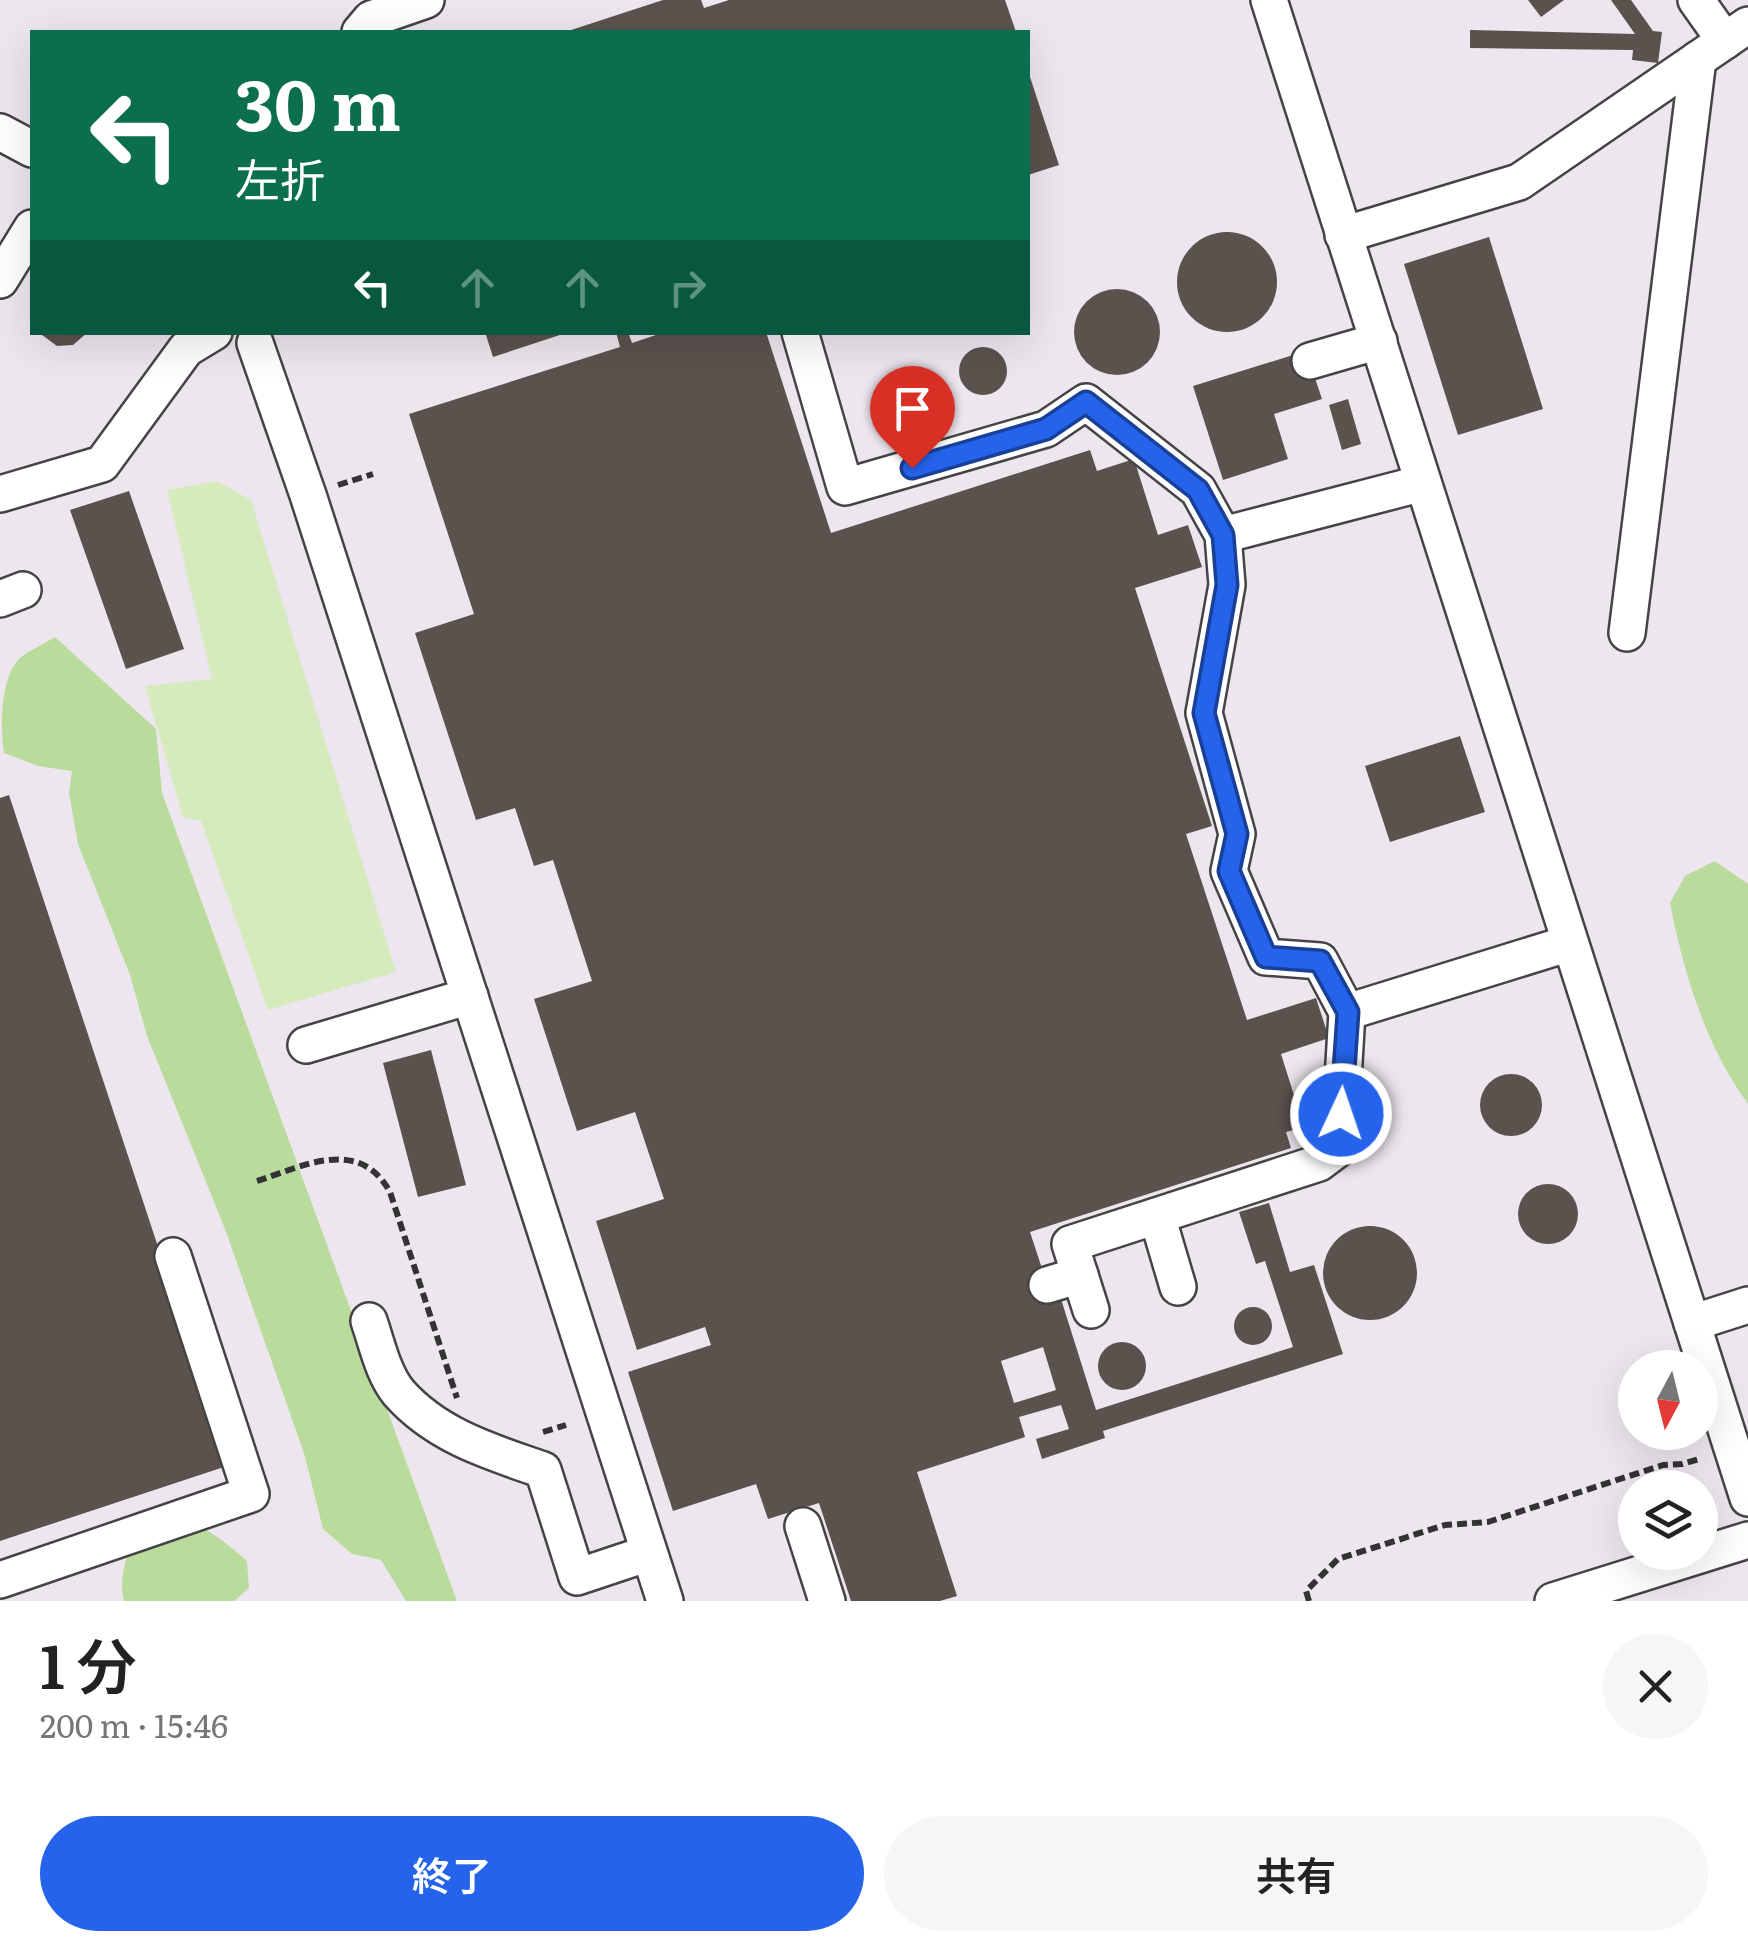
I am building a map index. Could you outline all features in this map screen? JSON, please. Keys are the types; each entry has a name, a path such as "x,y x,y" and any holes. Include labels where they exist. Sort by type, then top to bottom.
{"lane":[{"path":"362,30 371,19 426,0"},
{"path":"1270,0 1748,1498"},
{"path":"1627,633 1724,42 1696,0"},
{"path":"1344,235 1518,182 1724,42"},
{"path":"0,132 30,148"},
{"path":"0,280 30,231"},
{"path":"0,494 102,464 186,349 212,335"},
{"path":"801,335 845,487 1046,429 1086,402 1198,490 1223,535 1227,585 1204,713 1237,834 1229,871 1266,957 1320,961 1348,1012 1339,1148 1320,1163 1070,1244 1064,1280 1091,1310"},
{"path":"259,338 665,1601"},
{"path":"1310,361 1380,341"},
{"path":"1223,535 1423,483"},
{"path":"1348,1012 1570,943"},
{"path":"306,1045 470,996"},
{"path":"1157,1216 1178,1288"},
{"path":"0,1580 251,1494 173,1256"},
{"path":"1692,1323 1748,1305"},
{"path":"369,1321 389,1376 400,1394 466,1444 543,1470 576,1577 649,1553"},
{"path":"803,1526 827,1601"},
{"path":"1552,1601 1748,1540"}],"path":[{"path":"257,1181 339,1158 368,1166 382,1177 460,1408"},
{"path":"533,1435 566,1424"},
{"path":"1309,1601 1306,1591 1338,1559 1445,1525 1488,1522 1662,1465 1682,1464 1732,1448"}],"shaded area":[{"path":"0,0 1748,0 1748,1601 0,1601"}],"green space":[{"path":"217,481 251,500 396,972 268,1010 201,821 183,817 145,686 212,679 167,490"},
{"path":"55,637 156,729 162,793 457,1601 406,1601 381,1560 352,1554 323,1529 304,1453 225,1229 147,1036 130,975 78,844 69,793 72,771 38,766 4,753 2,717 8,677 20,658"},
{"path":"1715,861 1748,884 1748,1104 1720,1058 1698,1008 1670,903 1685,876"},
{"path":"143,1509 187,1520 223,1541 247,1561 249,1588 234,1601 124,1601 124,1567"}],"building":[{"path":"663,0 701,0 704,8 729,0 1005,0 1015,30 571,30"},
{"path":"1528,0 1564,0 1541,17"},
{"path":"1611,0 1631,0 1653,31 1662,32 1658,63 1632,60 1633,50 1470,48 1470,30 1635,34"},
{"path":"1030,77 1059,165 1030,174"},
{"path":"1227,232 1246,236 1262,247 1273,263 1277,282 1273,301 1262,317 1246,328 1227,332 1208,328 1192,317 1181,301 1177,282 1181,263 1192,247 1208,236"},
{"path":"1489,237 1543,409 1458,435 1404,264"},
{"path":"1117,289 1141,296 1153,308 1160,332 1153,356 1141,368 1117,375 1093,368 1081,356 1074,332 1081,308 1093,296"},
{"path":"42,335 85,335 73,345 57,346"},
{"path":"486,335 560,335 493,357"},
{"path":"617,335 629,335 632,343 656,335 767,335 831,533 1090,450 1097,471 1134,459 1158,535 1188,525 1202,567 1135,588 1212,826 1186,834 1247,1020 1316,998 1329,1038 1281,1054 1304,1127 1286,1132 1291,1148 1030,1232 1053,1302 1061,1299 1096,1410 1293,1347 1265,1261 1256,1264 1239,1212 1269,1203 1290,1272 1314,1265 1343,1354 1103,1431 1105,1438 1042,1459 1036,1439 1069,1429 1061,1405 1019,1417 1025,1437 917,1472 957,1596 940,1601 851,1601 819,1503 768,1519 756,1484 673,1511 628,1372 711,1345 705,1327 637,1350 596,1221 664,1199 635,1112 577,1131 534,999 592,981 553,860 534,866 515,808 476,820 415,633 474,614 409,414 620,347","holes":["1043,1347 1056,1390 1014,1403 1001,1361"]},
{"path":"983,347 1000,354 1007,371 1000,388 983,395 966,388 959,371 966,354"},
{"path":"1306,351 1322,399 1274,414 1288,459 1223,480 1193,386"},
{"path":"1348,399 1361,444 1342,450 1329,405"},
{"path":"129,491 184,649 126,669 70,510"},
{"path":"1460,736 1485,812 1390,842 1365,766"},
{"path":"9,795 230,1465 0,1541 0,798"},
{"path":"431,1050 466,1185 418,1197 383,1063"},
{"path":"1511,1074 1533,1083 1542,1105 1533,1127 1511,1136 1489,1127 1480,1105 1489,1083"},
{"path":"1548,1184 1569,1193 1578,1214 1569,1235 1548,1244 1527,1235 1518,1214 1527,1193"},
{"path":"1370,1226 1388,1229 1403,1240 1414,1255 1414,1291 1403,1306 1388,1317 1370,1320 1352,1317 1337,1306 1326,1291 1323,1273 1326,1255 1337,1240 1352,1229"},
{"path":"1253,1307 1266,1313 1272,1326 1266,1339 1253,1345 1240,1339 1234,1326 1240,1313"},
{"path":"1122,1342 1139,1349 1146,1366 1139,1383 1122,1390 1105,1383 1098,1366 1105,1349"}],"route":[{"path":"912,468 1046,429 1086,402 1198,490 1223,535 1227,585 1204,713 1237,834 1229,871 1266,957 1320,961 1348,1012 1341,1114"}]}
